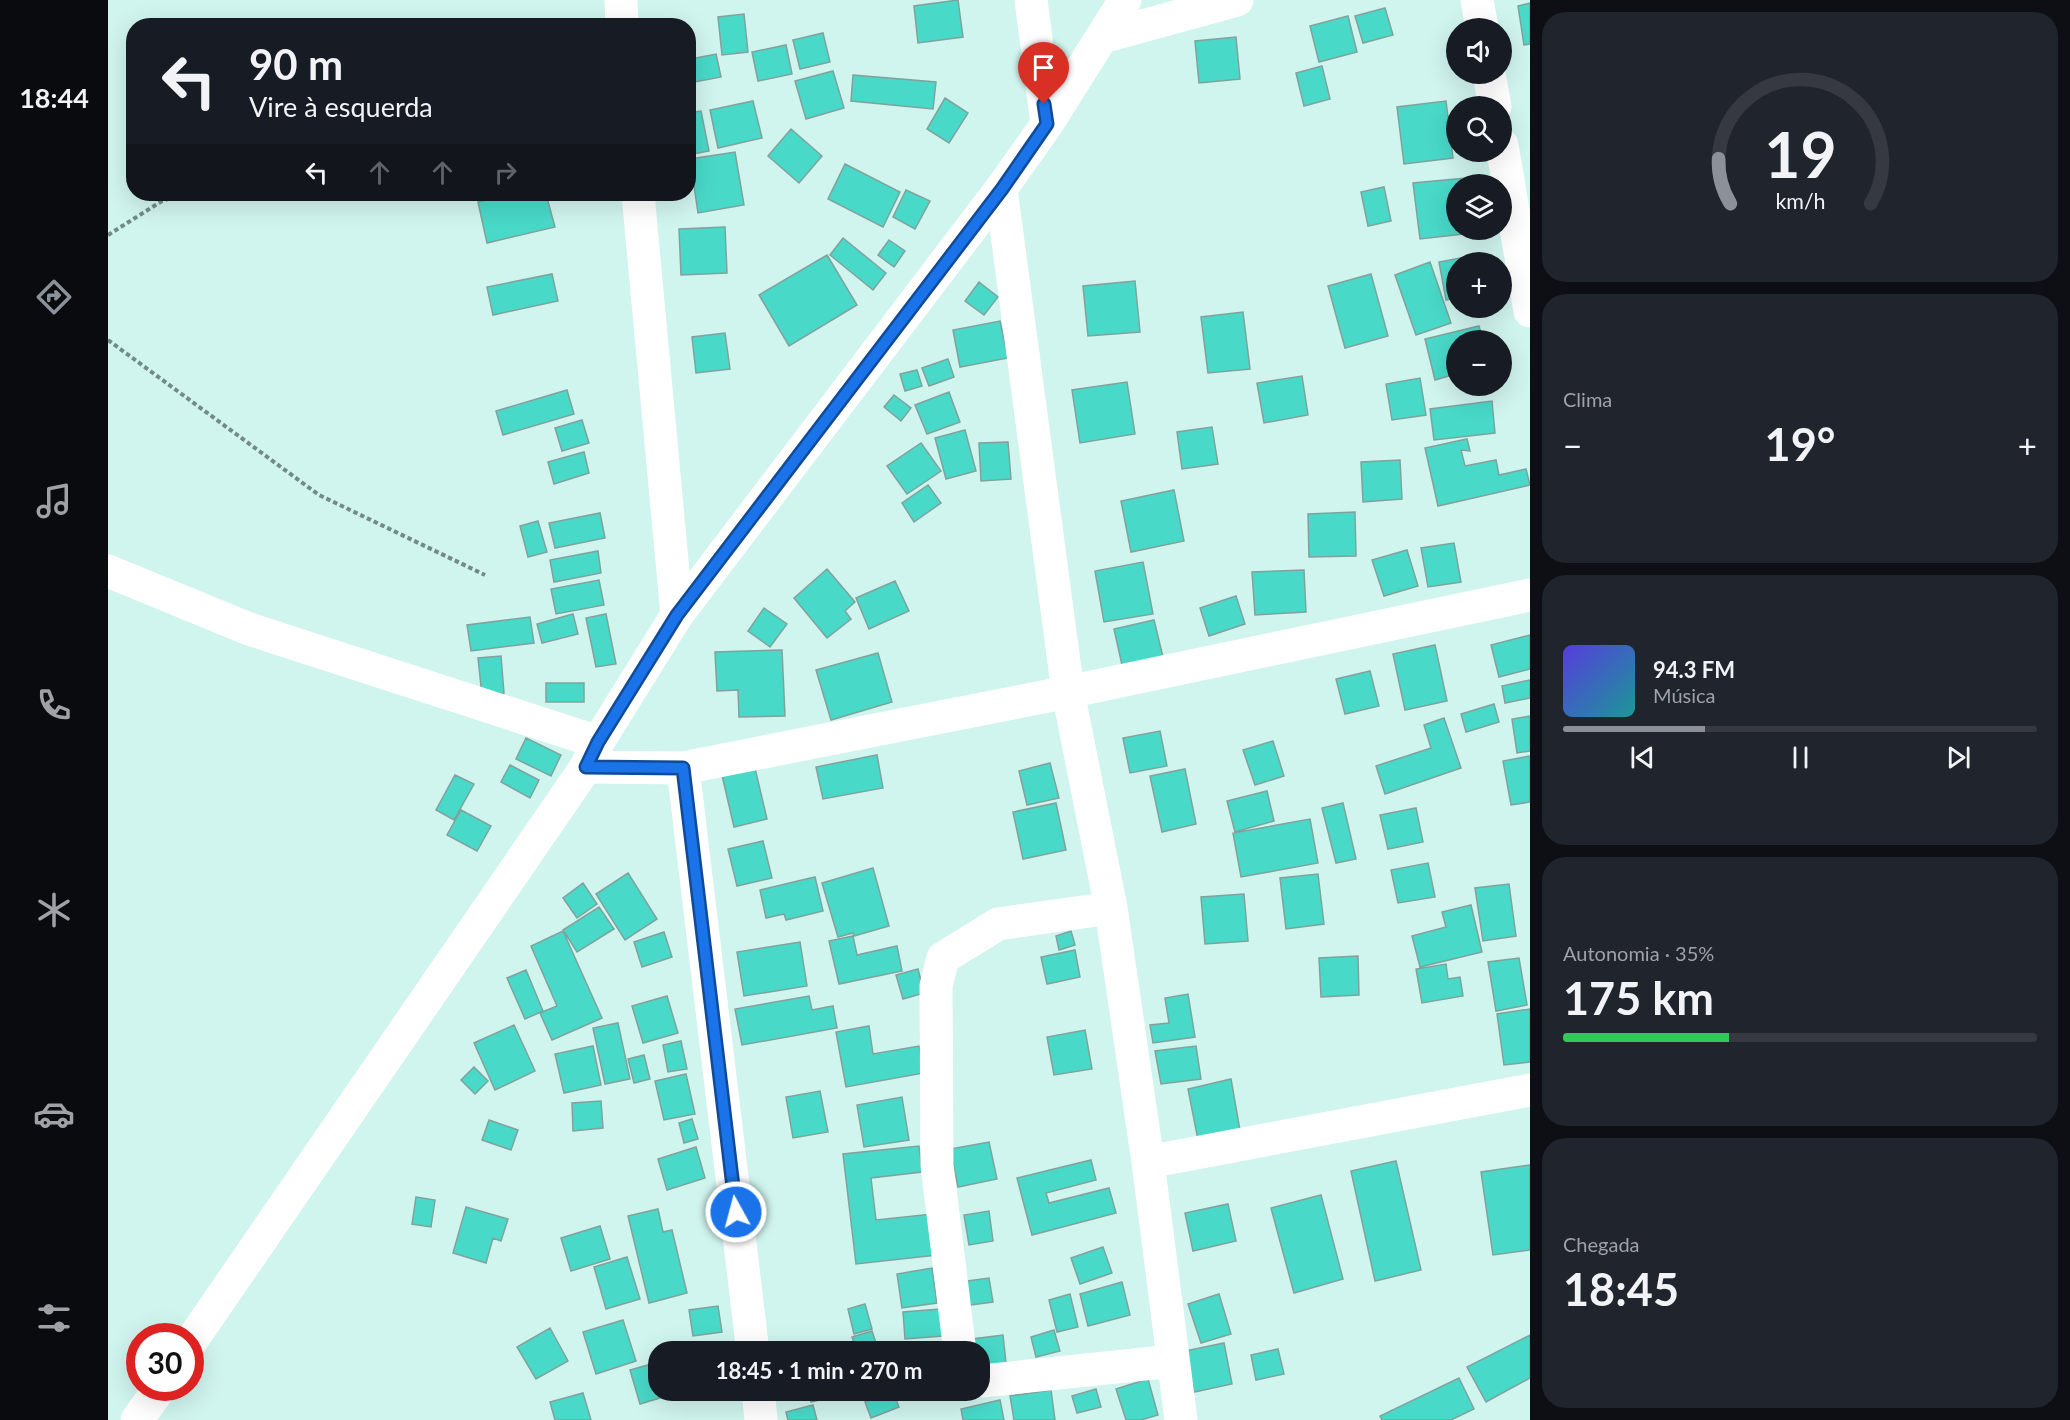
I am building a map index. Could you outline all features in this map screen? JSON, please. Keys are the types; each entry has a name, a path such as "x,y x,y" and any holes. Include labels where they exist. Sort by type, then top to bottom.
{"street":[{"path":"621,0 622,18"},
{"path":"1030,0 1047,124"},
{"path":"204,1323 592,754 677,615 1002,189 1047,124 1125,0"},
{"path":"1102,36 1237,0"},
{"path":"1477,0 1480,18"},
{"path":"1505,162 1530,311"},
{"path":"1002,189 1068,692 1111,908 1148,1162 1181,1420"},
{"path":"639,201 677,615"},
{"path":"108,570 249,629 592,754 683,768 1068,692 1530,595"},
{"path":"683,768 752,1341"},
{"path":"959,1341 937,1165 936,986 944,958 998,924 1111,908"},
{"path":"1148,1162 1530,1090"},
{"path":"990,1381 1173,1361"},
{"path":"137,1420 151,1401"},
{"path":"759,1401 761,1420"}],"path":[{"path":"108,235 162,201"},
{"path":"108,340 319,495 485,575"}],"building":[{"path":"958,0 963,37 918,43 914,6"},
{"path":"1530,3 1530,44 1524,45 1518,6"},
{"path":"1385,8 1393,35 1363,43 1355,16"},
{"path":"744,14 748,52 722,55 718,17"},
{"path":"1348,16 1357,52 1319,62 1310,26"},
{"path":"823,33 830,62 800,69 793,40"},
{"path":"1236,37 1240,79 1199,83 1195,41"},
{"path":"786,45 792,74 758,81 752,52"},
{"path":"716,54 721,77 696,82 696,58"},
{"path":"1322,66 1330,99 1304,106 1296,73"},
{"path":"833,71 844,108 806,119 795,81"},
{"path":"853,75 936,82 933,109 851,101"},
{"path":"945,98 968,113 949,143 927,129"},
{"path":"753,101 762,138 718,148 710,110"},
{"path":"1446,101 1446,159 1404,164 1397,107"},
{"path":"701,111 709,151 696,153 696,112"},
{"path":"791,129 822,156 799,183 768,156"},
{"path":"735,152 744,205 698,213 696,158"},
{"path":"845,164 900,192 883,227 828,199"},
{"path":"1446,180 1446,236 1420,239 1413,183"},
{"path":"1384,187 1391,221 1368,226 1361,192"},
{"path":"906,190 930,201 915,229 893,217"},
{"path":"548,201 555,227 487,243 478,202"},
{"path":"725,227 727,273 681,275 679,229"},
{"path":"843,238 886,273 873,290 830,255"},
{"path":"889,240 905,251 894,267 878,255"},
{"path":"827,255 857,305 789,346 759,295"},
{"path":"1446,261 1446,300 1439,262"},
{"path":"1430,262 1446,308 1446,318 1449,318 1451,323 1416,335 1395,275"},
{"path":"552,274 558,301 493,315 487,287"},
{"path":"1371,274 1388,336 1345,348 1328,286"},
{"path":"1135,281 1140,332 1088,336 1083,286"},
{"path":"979,282 998,297 984,315 965,301"},
{"path":"1243,312 1250,369 1208,373 1201,317"},
{"path":"1000,321 1008,358 960,367 953,330"},
{"path":"1479,326 1480,330 1462,330"},
{"path":"725,333 730,369 696,373 692,337"},
{"path":"1446,334 1446,377 1435,380 1425,339"},
{"path":"948,359 954,377 929,386 922,368"},
{"path":"917,370 922,386 905,391 900,374"},
{"path":"1302,376 1308,415 1264,423 1257,383"},
{"path":"1420,378 1426,415 1392,420 1386,384"},
{"path":"1127,382 1135,434 1080,443 1072,390"},
{"path":"567,390 574,414 503,435 496,411"},
{"path":"949,392 960,422 927,434 915,405"},
{"path":"894,395 911,408 901,421 884,407"},
{"path":"1492,401 1495,433 1434,440 1430,409"},
{"path":"582,420 589,443 562,451 555,428"},
{"path":"1212,427 1218,464 1182,469 1177,432"},
{"path":"965,430 976,471 946,479 935,438"},
{"path":"1467,439 1470,451 1461,450 1465,466 1496,460 1499,475 1526,469 1530,485 1438,506 1425,448"},
{"path":"1008,442 1011,479 981,481 979,443"},
{"path":"921,443 941,471 907,494 887,466"},
{"path":"584,452 589,473 554,484 548,462"},
{"path":"1400,460 1402,499 1363,502 1361,462"},
{"path":"928,485 941,503 914,522 902,503"},
{"path":"1174,490 1184,541 1131,552 1121,501"},
{"path":"1355,512 1356,556 1309,557 1308,514"},
{"path":"600,513 605,538 555,548 549,523"},
{"path":"538,521 547,552 528,557 520,526"},
{"path":"1454,543 1461,582 1428,587 1421,548"},
{"path":"1407,550 1418,586 1384,596 1372,560"},
{"path":"598,551 601,573 554,582 550,560"},
{"path":"1143,562 1153,614 1104,622 1095,571"},
{"path":"827,569 855,602 845,611 851,619 827,638 794,598"},
{"path":"1304,570 1306,612 1255,615 1252,572"},
{"path":"599,580 604,605 556,614 551,589"},
{"path":"895,581 909,611 869,629 856,598"},
{"path":"1236,596 1245,624 1209,636 1200,608"},
{"path":"764,608 787,624 770,647 748,631"},
{"path":"573,614 578,634 542,643 537,624"},
{"path":"606,614 616,664 596,667 586,618"},
{"path":"530,617 534,643 471,651 467,625"},
{"path":"1154,620 1163,657 1122,665 1114,629"},
{"path":"1530,635 1530,669 1499,677 1491,645"},
{"path":"1435,645 1447,701 1405,710 1393,654"},
{"path":"782,650 785,716 739,717 738,690 717,691 715,652"},
{"path":"878,653 892,702 831,720 816,670"},
{"path":"501,656 504,693 482,696 478,658"},
{"path":"1370,671 1379,706 1345,714 1336,679"},
{"path":"1530,680 1530,698 1505,703 1502,686"},
{"path":"546,683 584,683 584,702 546,702"},
{"path":"1494,704 1499,722 1466,732 1461,714"},
{"path":"1530,716 1530,751 1517,753 1512,719"},
{"path":"1444,718 1461,768 1385,794 1376,766 1431,748 1424,725"},
{"path":"1160,731 1167,766 1130,773 1123,738"},
{"path":"526,738 561,755 551,776 516,759"},
{"path":"1273,741 1284,776 1255,785 1243,750"},
{"path":"877,755 883,788 823,799 816,767"},
{"path":"1530,756 1530,802 1511,805 1503,761"},
{"path":"1050,763 1059,798 1027,805 1019,771"},
{"path":"754,764 767,819 734,827 721,771"},
{"path":"510,765 539,780 530,798 501,782"},
{"path":"1185,769 1196,824 1162,832 1150,776"},
{"path":"455,775 474,784 454,820 436,810"},
{"path":"1267,791 1274,821 1235,832 1227,801"},
{"path":"1056,803 1066,850 1023,859 1013,812"},
{"path":"1343,803 1356,859 1336,863 1322,808"},
{"path":"1416,808 1423,842 1388,849 1380,815"},
{"path":"461,810 491,826 477,851 447,835"},
{"path":"1310,819 1318,863 1241,877 1233,833"},
{"path":"763,841 772,878 737,886 728,849"},
{"path":"1428,863 1435,897 1398,903 1391,870"},
{"path":"873,868 889,926 854,936 853,933 838,937 822,883"},
{"path":"628,873 657,919 625,940 596,894"},
{"path":"1318,874 1324,924 1286,929 1280,878"},
{"path":"815,877 823,911 786,920 784,914 766,918 760,890"},
{"path":"583,883 597,904 577,918 563,898"},
{"path":"1509,884 1516,936 1483,941 1475,888"},
{"path":"1244,894 1248,941 1205,944 1201,897"},
{"path":"1471,905 1482,952 1420,967 1412,936 1446,927 1442,912"},
{"path":"599,907 614,929 577,952 563,930"},
{"path":"563,931 602,1018 552,1040 540,1013 557,1006 531,946"},
{"path":"1071,931 1075,945 1059,950 1056,936"},
{"path":"664,932 672,957 642,967 634,942"},
{"path":"853,936 857,955 897,946 902,971 839,984 829,941"},
{"path":"800,942 807,986 744,996 737,952"},
{"path":"1075,950 1080,977 1047,984 1041,957"},
{"path":"1358,956 1359,995 1321,997 1319,958"},
{"path":"1519,958 1527,1005 1496,1011 1488,962"},
{"path":"1446,964 1448,979 1460,977 1463,996 1422,1003 1416,969"},
{"path":"918,969 924,993 903,999 896,975"},
{"path":"526,970 543,1011 525,1019 507,978"},
{"path":"1188,994 1195,1037 1153,1043 1150,1025 1169,1023 1165,998"},
{"path":"667,996 678,1033 643,1043 632,1006"},
{"path":"809,996 812,1010 833,1006 837,1028 742,1045 735,1009"},
{"path":"1530,1009 1530,1062 1504,1065 1497,1014"},
{"path":"618,1023 630,1079 605,1084 593,1028"},
{"path":"514,1025 535,1071 495,1090 474,1043"},
{"path":"869,1026 873,1054 919,1046 924,1073 846,1087 836,1032"},
{"path":"1085,1030 1092,1069 1054,1075 1047,1037"},
{"path":"681,1041 687,1069 668,1072 663,1045"},
{"path":"593,1046 601,1085 564,1093 555,1054"},
{"path":"1196,1046 1201,1079 1161,1084 1155,1051"},
{"path":"644,1055 650,1079 634,1083 628,1059"},
{"path":"474,1067 488,1081 475,1094 461,1080"},
{"path":"686,1074 695,1114 664,1120 655,1081"},
{"path":"1231,1079 1241,1136 1198,1140 1188,1089"},
{"path":"820,1091 828,1132 793,1138 786,1097"},
{"path":"902,1097 909,1140 864,1147 857,1105"},
{"path":"601,1101 603,1128 573,1131 572,1103"},
{"path":"692,1119 698,1139 684,1143 679,1123"},
{"path":"489,1120 518,1130 511,1150 482,1140"},
{"path":"989,1142 997,1179 958,1187 950,1149"},
{"path":"919,1146 922,1172 871,1178 876,1220 932,1214 937,1255 856,1264 843,1154"},
{"path":"696,1147 705,1178 667,1190 658,1159"},
{"path":"1091,1160 1096,1180 1046,1193 1049,1203 1109,1188 1116,1213 1032,1235 1017,1178"},
{"path":"1396,1161 1421,1270 1375,1281 1351,1171"},
{"path":"1530,1165 1530,1250 1493,1255 1481,1172"},
{"path":"1321,1195 1343,1279 1294,1293 1271,1208"},
{"path":"416,1197 435,1200 431,1227 412,1224"},
{"path":"1228,1204 1236,1241 1193,1251 1185,1213"},
{"path":"466,1207 508,1219 501,1241 493,1238 486,1263 453,1253"},
{"path":"658,1209 663,1232 672,1230 687,1293 649,1303 628,1216"},
{"path":"989,1211 993,1241 969,1245 964,1215"},
{"path":"600,1226 610,1259 571,1271 561,1238"},
{"path":"1103,1247 1112,1273 1080,1284 1071,1258"},
{"path":"627,1257 640,1299 606,1309 594,1267"},
{"path":"932,1268 937,1303 902,1308 897,1274"},
{"path":"989,1278 993,1302 963,1306 960,1282"},
{"path":"1122,1282 1130,1315 1088,1326 1080,1294"},
{"path":"1070,1294 1078,1327 1057,1332 1049,1300"},
{"path":"1219,1294 1231,1334 1201,1343 1188,1304"},
{"path":"865,1304 872,1329 854,1334 848,1309"},
{"path":"718,1306 722,1332 693,1336 689,1310"},
{"path":"940,1309 943,1336 905,1339 903,1312"},
{"path":"623,1320 636,1361 596,1374 583,1332"},
{"path":"550,1328 568,1361 536,1379 517,1347"},
{"path":"1054,1330 1060,1351 1036,1357 1031,1337"},
{"path":"872,1331 875,1341 854,1341 852,1337"},
{"path":"1003,1335 1006,1363 990,1365 990,1341 972,1341 972,1339"},
{"path":"1530,1335 1530,1378 1486,1402 1467,1367"},
{"path":"1224,1343 1232,1384 1194,1392 1185,1351"},
{"path":"1278,1349 1284,1374 1256,1380 1251,1355"},
{"path":"648,1365 648,1401 650,1401 640,1404 630,1370"},
{"path":"1459,1378 1474,1409 1451,1420 1382,1420 1380,1416"},
{"path":"1148,1379 1158,1415 1141,1420 1126,1420 1116,1389"},
{"path":"1096,1389 1101,1407 1077,1413 1072,1396"},
{"path":"1051,1390 1055,1420 1014,1420 1010,1396"},
{"path":"583,1393 591,1420 555,1420 550,1402"},
{"path":"1000,1400 1004,1420 963,1420 961,1409"},
{"path":"897,1401 899,1407 871,1418 865,1402"},
{"path":"813,1405 817,1420 788,1420 786,1412"}],"route":[{"path":"736,1212 683,768 586,767 598,742 677,615 1002,189 1036,140 1047,124 1044,104"}]}
